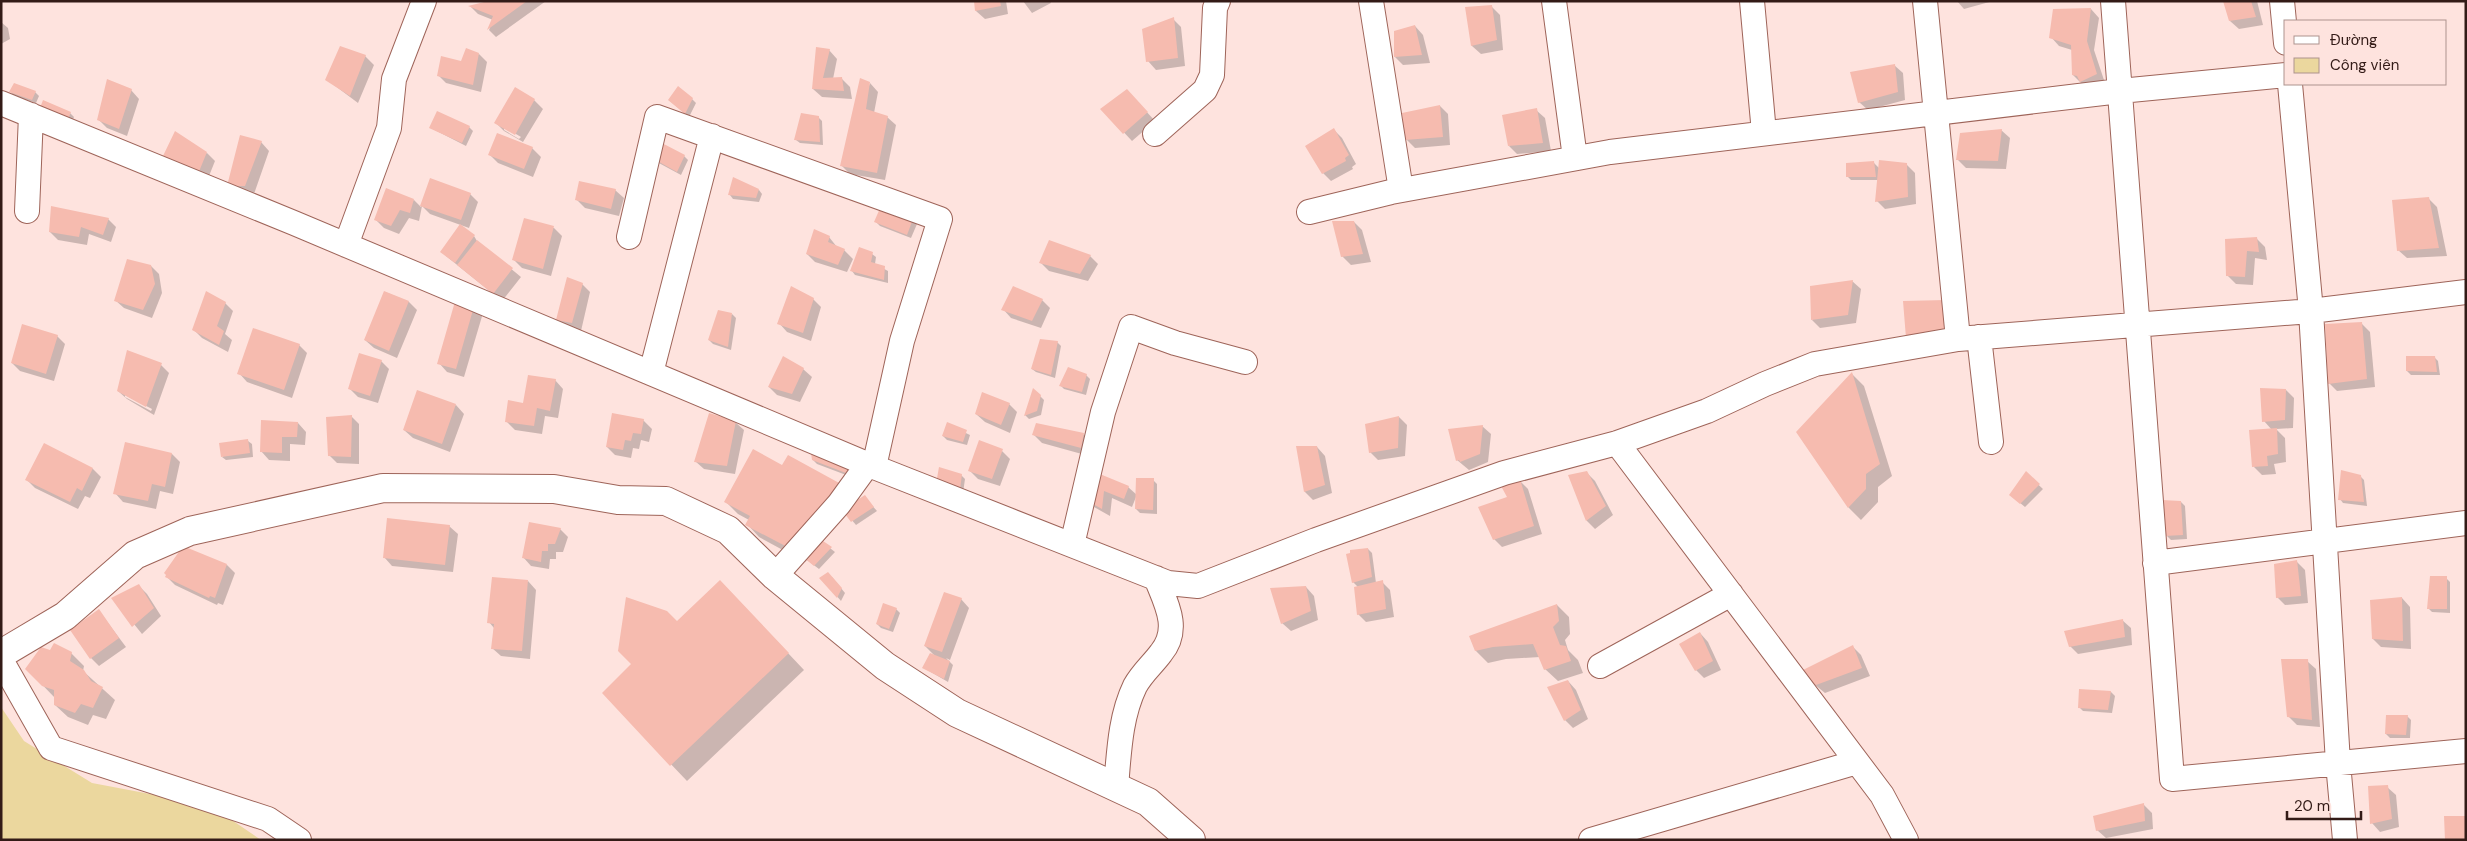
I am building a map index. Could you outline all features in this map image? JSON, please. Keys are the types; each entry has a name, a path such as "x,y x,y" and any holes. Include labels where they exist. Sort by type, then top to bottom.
{"street":[{"path":"346,245 389,128 394,79 424,1"},
{"path":"1156,134 1205,90 1212,75 1215,8 1218,1"},
{"path":"1371,1 1401,190"},
{"path":"1554,1 1575,158"},
{"path":"1752,1 1764,134"},
{"path":"1925,1 1937,113 1968,338 1991,442"},
{"path":"2113,1 2172,779 2466,751"},
{"path":"2282,1 2284,22"},
{"path":"1309,212 1401,190 1575,158 2120,91 2284,75"},
{"path":"2290,85 2311,311 2338,763 2345,840"},
{"path":"1,103 346,245 871,466 1168,583 1198,586 1316,540 1504,473 1617,443 1707,411 1765,384 1815,364 1968,338 2311,311 2466,292"},
{"path":"27,211 31,115"},
{"path":"629,237 656,116 940,220 902,341 871,466 775,576"},
{"path":"651,373 712,136"},
{"path":"1072,545 1099,427 1131,327 1175,343 1245,362"},
{"path":"1617,443 1882,795 1906,840"},
{"path":"1,654 65,616 135,554 190,532 384,488 554,489 618,500 666,501 728,530 775,576 885,666 957,713 1148,802 1190,840"},
{"path":"2155,563 2466,523"},
{"path":"1156,578 1170,612 1172,629"},
{"path":"1116,786 1120,741 1135,686 1162,652 1170,638 1180,612 1198,586"},
{"path":"1600,666 1730,594"},
{"path":"1,660 51,748 268,818 299,840"},
{"path":"1591,840 1857,762"}],"green space":[{"path":"1,707 24,741 92,783 166,797 220,812 261,840 1,840"}],"building":[{"path":"488,1 527,1 487,30 493,16 468,6"},
{"path":"974,1 1000,1 1001,6 975,11"},
{"path":"2223,1 2251,1 2256,17 2229,21"},
{"path":"1492,5 1497,40 1471,46 1465,7"},
{"path":"2091,8 2087,41 2097,74 2080,82 2077,76 2072,75 2071,45 2049,38 2053,9"},
{"path":"1174,17 1178,58 1146,62 1142,29"},
{"path":"1415,25 1422,55 1394,57 1394,31"},
{"path":"340,46 366,55 350,96 325,80"},
{"path":"816,47 830,49 823,78 842,77 844,91 812,89"},
{"path":"466,48 479,53 473,85 437,76 441,56 461,61"},
{"path":"1895,64 1898,92 1858,103 1850,72"},
{"path":"860,78 870,82 866,109 888,116 877,173 840,166"},
{"path":"107,79 132,89 119,129 97,120"},
{"path":"14,83 36,91 32,100 9,92"},
{"path":"678,86 693,98 685,114 668,100"},
{"path":"515,87 535,99 515,135 494,123"},
{"path":"1127,89 1148,112 1123,134 1100,109"},
{"path":"43,100 71,112 65,126 37,116"},
{"path":"1440,105 1443,137 1405,140 1402,113"},
{"path":"1537,108 1543,143 1508,146 1502,115"},
{"path":"437,111 470,126 462,143 429,128"},
{"path":"801,113 819,116 820,142 794,140"},
{"path":"1334,128 1349,155 1345,158 1346,161 1322,174 1305,146"},
{"path":"2002,129 1998,161 1956,160 1960,133"},
{"path":"175,131 207,152 198,174 163,156"},
{"path":"497,133 533,147 524,169 488,155"},
{"path":"240,135 262,141 245,186 227,186"},
{"path":"660,142 685,155 677,172 652,158"},
{"path":"1879,160 1907,163 1908,197 1875,202"},
{"path":"1874,161 1876,177 1846,177 1846,163"},
{"path":"733,177 759,189 756,198 728,195"},
{"path":"430,178 471,193 461,220 420,206"},
{"path":"579,181 616,189 611,209 575,200"},
{"path":"386,188 414,199 410,213 400,210 391,226 374,220"},
{"path":"2429,197 2439,248 2397,251 2392,200"},
{"path":"51,206 109,218 103,235 81,227 79,237 49,232"},
{"path":"881,206 913,219 907,235 874,222"},
{"path":"524,218 554,226 543,269 512,260"},
{"path":"1332,221 1354,221 1363,254 1341,257"},
{"path":"460,224 475,235 455,263 440,252"},
{"path":"814,229 830,236 828,242 845,249 838,265 806,254"},
{"path":"2257,237 2259,252 2247,251 2245,277 2226,276 2225,239"},
{"path":"477,240 513,268 493,294 457,265"},
{"path":"1049,240 1091,255 1080,274 1039,263"},
{"path":"859,247 873,252 871,262 885,266 884,280 850,271"},
{"path":"127,259 151,265 155,284 143,310 114,301"},
{"path":"567,277 583,283 572,323 556,320"},
{"path":"1853,280 1848,315 1811,320 1810,286"},
{"path":"791,286 814,298 803,333 777,324"},
{"path":"1013,286 1043,299 1032,321 1001,310"},
{"path":"206,291 226,302 217,326 224,331 219,345 192,330"},
{"path":"384,291 409,301 389,351 364,340"},
{"path":"456,298 475,303 456,369 437,364"},
{"path":"1946,300 1946,329 1906,338 1903,301"},
{"path":"718,310 732,313 728,347 708,340"},
{"path":"2362,322 2367,379 2328,384 2325,324"},
{"path":"22,324 58,335 46,374 11,363"},
{"path":"253,328 300,344 284,390 237,374"},
{"path":"1040,339 1058,341 1051,375 1031,369"},
{"path":"127,350 162,363 146,407 117,391"},
{"path":"359,353 382,360 370,396 348,389"},
{"path":"783,356 804,368 792,394 768,387"},
{"path":"2406,356 2435,356 2437,372 2406,371"},
{"path":"1068,367 1087,374 1082,392 1059,386"},
{"path":"1852,372 1880,464 1866,474 1866,489 1848,508 1796,432"},
{"path":"528,375 556,379 550,411 537,408 534,426 505,422 508,400 523,403"},
{"path":"1033,388 1041,395 1037,411 1024,416"},
{"path":"2260,388 2286,389 2285,420 2262,422"},
{"path":"417,390 456,404 442,444 403,430"},
{"path":"982,392 1010,403 1001,425 975,414"},
{"path":"612,413 644,419 641,434 633,433 631,441 625,440 623,450 606,447"},
{"path":"709,413 736,421 727,466 694,462"},
{"path":"352,415 351,457 328,456 326,417"},
{"path":"1399,416 1398,448 1369,453 1365,424"},
{"path":"261,420 298,422 297,437 282,437 282,453 260,452"},
{"path":"947,422 967,430 963,442 942,436"},
{"path":"1036,423 1084,433 1081,448 1032,435"},
{"path":"1483,425 1480,454 1460,462 1459,460 1456,461 1448,429"},
{"path":"2277,428 2278,454 2267,456 2268,466 2252,467 2249,430"},
{"path":"248,439 250,453 221,457 219,443"},
{"path":"979,440 1003,449 992,479 968,471"},
{"path":"125,442 172,453 165,487 152,484 148,501 113,494"},
{"path":"44,443 93,468 82,491 77,488 70,502 25,480"},
{"path":"810,446 854,465 851,475 812,460"},
{"path":"1296,446 1317,446 1325,485 1304,492"},
{"path":"753,449 782,465 788,455 841,484 793,550 745,525 750,516 724,502"},
{"path":"939,467 962,474 960,490 936,484"},
{"path":"2341,470 2361,475 2364,502 2338,500"},
{"path":"1587,471 1606,506 1586,521 1568,475"},
{"path":"2026,471 2040,484 2020,504 2009,495"},
{"path":"1095,472 1129,486 1124,499 1104,491 1102,509 1084,499"},
{"path":"1136,478 1154,478 1153,510 1135,509"},
{"path":"1520,479 1534,526 1493,540 1478,507 1507,497 1501,486"},
{"path":"865,495 874,507 851,522 842,510"},
{"path":"2162,500 2181,501 2183,535 2165,536"},
{"path":"387,518 450,525 445,565 383,558"},
{"path":"529,522 561,528 555,544 548,544 548,551 542,551 541,562 522,558"},
{"path":"820,539 832,547 814,566 803,557"},
{"path":"183,546 227,564 215,598 210,596 209,598 165,577 164,573"},
{"path":"1368,548 1372,577 1352,583 1346,554 1350,553 1350,550"},
{"path":"2297,560 2301,596 2276,598 2274,564"},
{"path":"828,572 842,588 837,598 819,578"},
{"path":"2430,576 2447,576 2447,609 2427,609"},
{"path":"492,577 528,580 522,651 491,649 494,624 487,623"},
{"path":"720,580 789,653 670,766 602,693 631,664 618,651 626,597 667,611 677,621"},
{"path":"1383,580 1386,609 1357,615 1354,587"},
{"path":"139,584 154,608 132,627 111,598"},
{"path":"1306,586 1311,611 1281,624 1270,588"},
{"path":"944,592 962,598 942,652 924,646"},
{"path":"2402,597 2403,641 2372,639 2370,600"},
{"path":"883,603 897,608 889,629 876,624"},
{"path":"1557,604 1559,621 1553,627 1560,645 1566,646 1571,661 1544,670 1533,644 1493,647 1475,651 1469,636"},
{"path":"99,609 119,638 90,659 70,630"},
{"path":"2123,619 2125,637 2069,647 2064,631"},
{"path":"1700,632 1713,661 1695,671 1679,644"},
{"path":"54,643 72,652 70,661 84,670 91,681 103,687 93,708 81,704 75,713 54,705 54,690 42,686 25,669 41,647 50,650"},
{"path":"1853,645 1862,668 1816,685 1799,672"},
{"path":"930,653 950,661 944,679 922,668"},
{"path":"2281,659 2308,659 2312,720 2287,717"},
{"path":"1568,680 1581,710 1564,721 1547,687"},
{"path":"2079,689 2111,691 2108,710 2078,708"},
{"path":"2386,715 2408,715 2406,735 2385,734"},
{"path":"2388,785 2392,819 2370,824 2368,786"},
{"path":"2144,803 2145,821 2096,831 2093,816"},
{"path":"2444,816 2466,816 2466,840 2445,840"}]}
